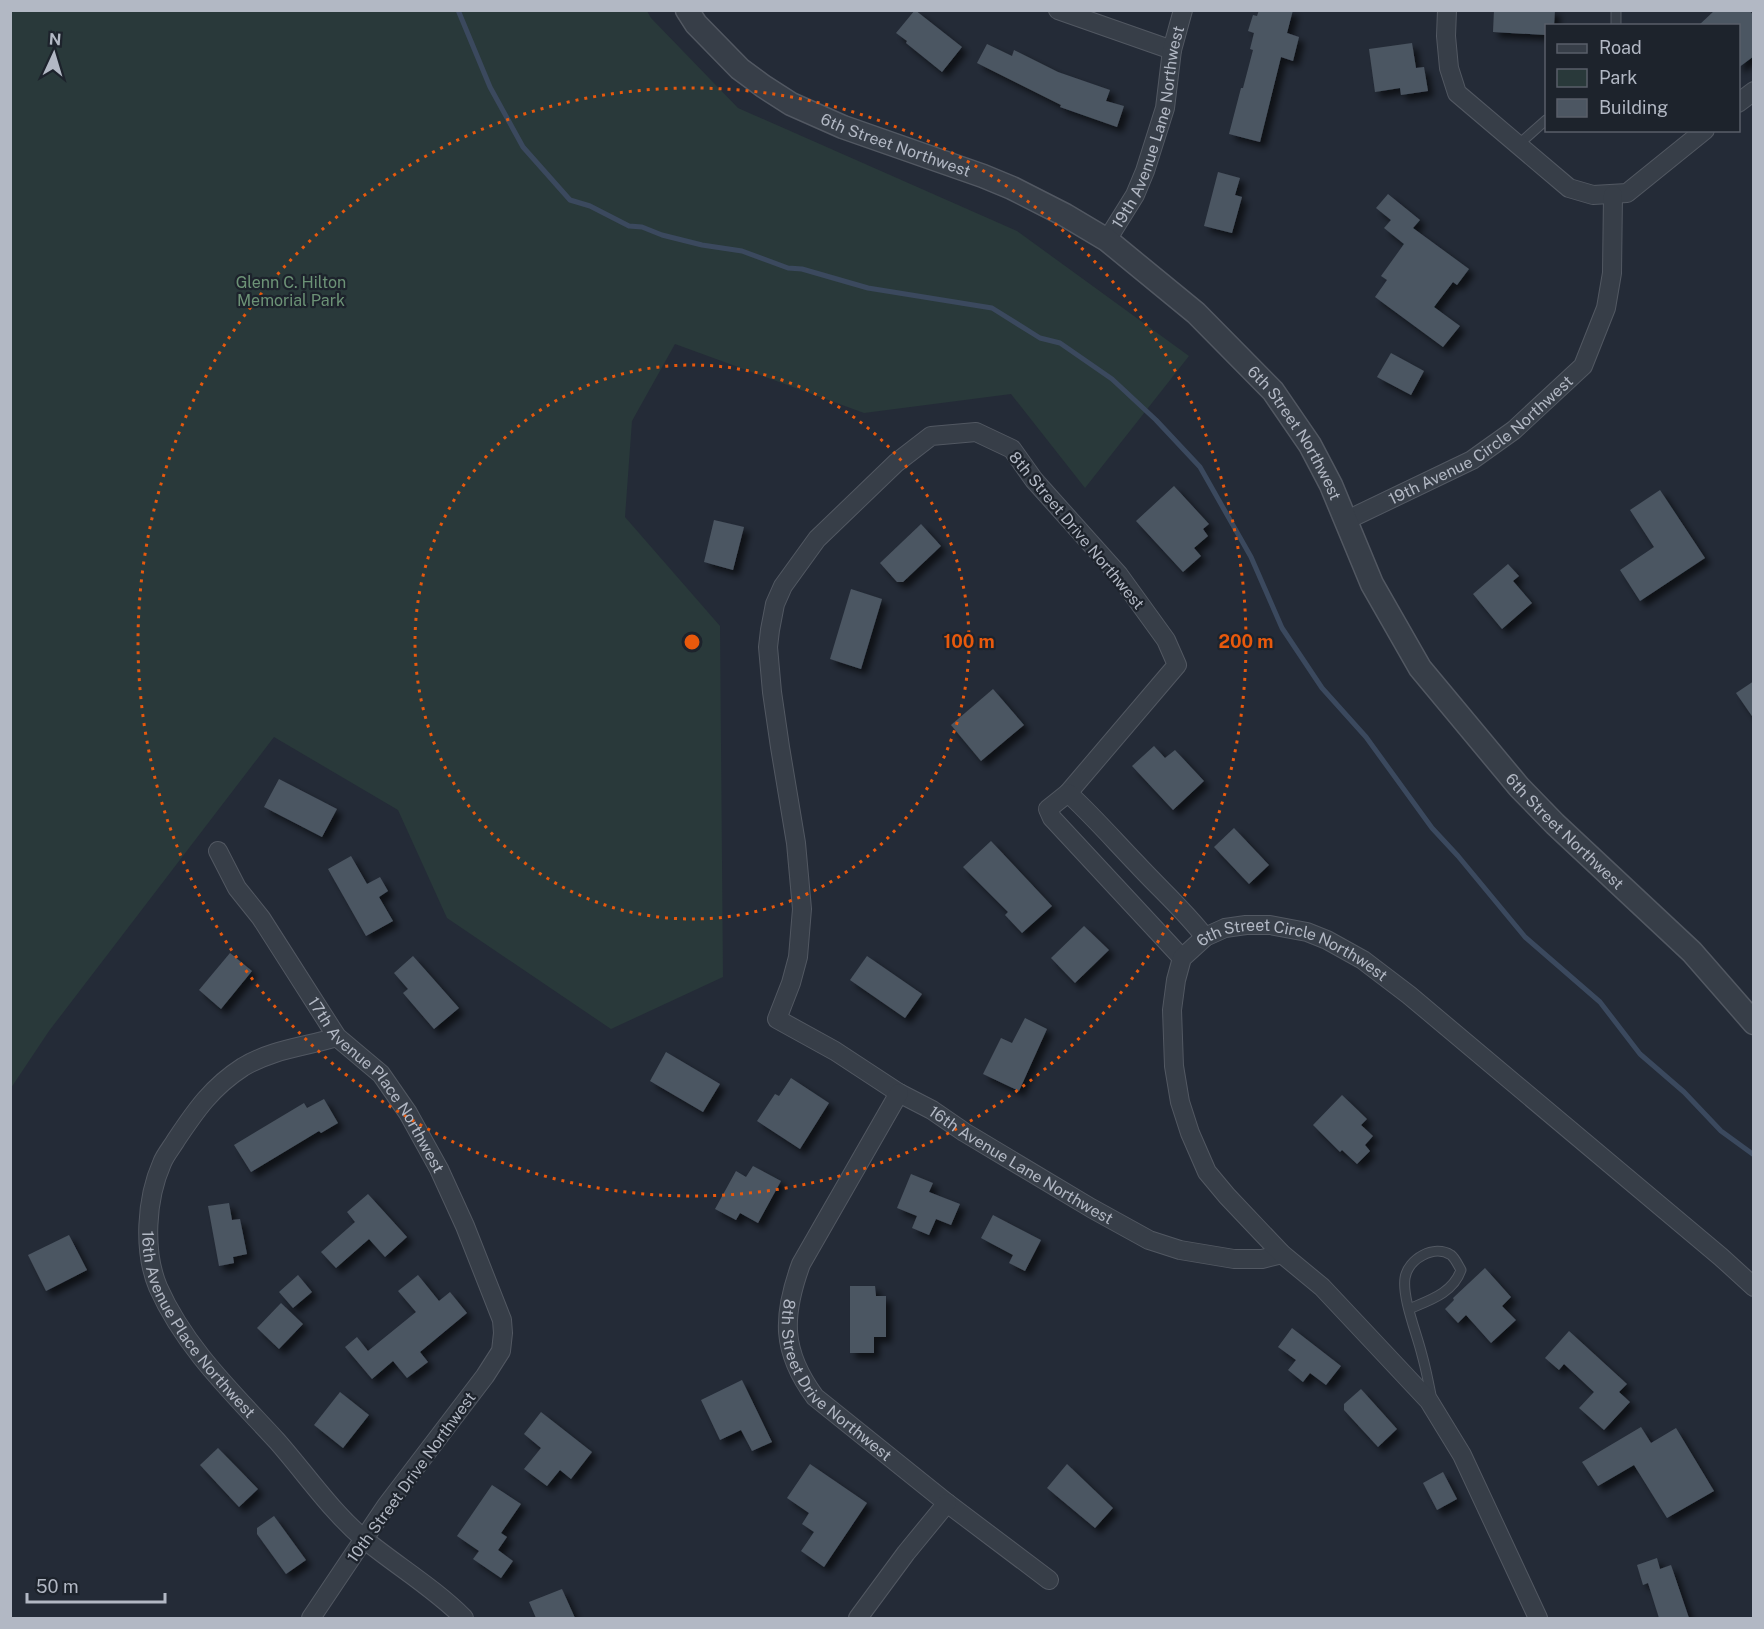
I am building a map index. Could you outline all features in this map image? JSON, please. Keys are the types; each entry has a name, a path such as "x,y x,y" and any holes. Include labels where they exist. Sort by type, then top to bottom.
{"street":[{"name":"6th Street Northwest","path":"687,10 702,31 740,69 791,104 843,127 1012,188 1065,215 1107,240 1196,313 1273,391 1310,445 1331,485 1372,584 1420,668 1520,787 1555,824 1692,952 1754,1023"},
{"path":"1058,10 1172,50"},
{"name":"19th Avenue Lane Northwest","path":"1107,240 1134,195 1145,171 1165,108 1172,50 1183,10"},
{"path":"1448,10 1446,36 1449,68 1457,93 1569,188 1593,195 1627,193 1703,132"},
{"path":"1740,102 1754,91"},
{"name":"19th Avenue Circle Northwest","path":"1345,521 1472,460 1514,430 1583,366 1606,308 1612,273 1613,195"},
{"name":"8th Street Drive Northwest","path":"777,1019 798,957 802,909 796,843 772,692 768,647 776,604 783,586 817,539 896,463 931,436 976,432 1012,448 1034,480 1119,575 1166,640 1177,665 1068,794"},
{"path":"1182,958 1052,818 1048,809 1068,794 1096,819 1136,864 1190,917 1205,937"},
{"name":"17th Avenue Place Northwest","path":"218,851 237,888 261,918 338,1036 381,1074 408,1113 439,1169 465,1226 502,1320 503,1333"},
{"name":"6th Street Circle Northwest","path":"1538,1618 1462,1455 1433,1408 1322,1287 1282,1254 1207,1172 1190,1133 1180,1102 1172,1040 1172,1010 1182,958 1205,937 1225,928 1246,924 1270,925 1307,933 1327,940 1364,960 1462,1038 1754,1287"},
{"name":"16th Avenue Lane Northwest","path":"777,1019 835,1051 899,1093 932,1110 964,1132 1149,1240 1180,1250 1234,1259 1262,1259 1282,1254"},
{"name":"16th Avenue Place Northwest","path":"338,1036 312,1045 293,1047 270,1054 244,1067 217,1085 195,1111 162,1163 151,1204 148,1235 150,1258 158,1286 172,1315 211,1370 278,1442 340,1516 364,1539 464,1618"},
{"name":"8th Street Drive Northwest","path":"899,1093 801,1264 790,1293 787,1310 792,1355 801,1379 815,1397 947,1503 1049,1580"},
{"name":"10th Street Drive Northwest","path":"311,1618 386,1506 485,1376 501,1351 503,1333"},
{"path":"858,1618 906,1553 947,1503"}],"lane":[{"path":"1519,144 1545,121"},
{"path":"1409,1309 1437,1297 1457,1282 1461,1270 1453,1256 1440,1250 1426,1253 1409,1266 1405,1279 1409,1309 1423,1358 1433,1408"}],"green space":[{"name":"Glenn C. Hilton Memorial Park","path":"11,10 647,11 651,18 738,108 1017,231 1189,356 1085,488 1011,394 864,413 675,344 632,421 625,517 720,626 723,977 611,1029 447,918 398,810 274,737 49,1031 11,1088"}],"building":[{"path":"915,10 962,47 942,72 896,33"},
{"path":"1259,10 1293,10 1287,33 1299,37 1293,61 1281,57 1260,142 1229,134 1253,50 1250,49 1254,33 1248,31 1253,15 1257,16"},
{"path":"1494,10 1555,10 1554,24 1545,24 1545,35 1493,32"},
{"path":"1715,10 1749,10 1754,16 1754,56 1740,66 1740,24 1700,24"},
{"path":"1412,43 1416,68 1424,67 1428,91 1401,95 1400,88 1375,92 1369,49"},
{"path":"987,44 1012,56 1014,50 1058,72 1110,90 1106,101 1124,106 1117,127 1060,107 1061,105 977,63"},
{"path":"1218,172 1240,178 1235,195 1242,197 1232,233 1204,226"},
{"path":"1388,194 1420,220 1413,228 1469,269 1457,285 1453,282 1434,307 1460,326 1443,347 1375,297 1387,280 1381,276 1404,244 1384,228 1391,220 1376,208"},
{"path":"1391,353 1424,371 1411,395 1377,377"},
{"path":"1174,486 1209,524 1203,529 1208,536 1194,548 1201,556 1183,572 1136,521"},
{"path":"1660,490 1705,558 1640,601 1620,570 1654,547 1630,510"},
{"path":"714,520 744,527 733,570 704,562"},
{"path":"921,524 941,546 903,582 897,582 880,563"},
{"path":"1508,564 1519,576 1513,581 1532,603 1502,629 1473,594"},
{"path":"851,589 882,599 861,669 830,659"},
{"path":"1754,681 1754,719 1736,693"},
{"path":"993,689 1024,725 981,761 951,725"},
{"path":"1154,746 1165,758 1175,750 1204,781 1173,810 1132,766"},
{"path":"279,779 337,809 322,837 264,807"},
{"path":"1234,828 1269,865 1249,884 1214,847"},
{"path":"991,841 1052,906 1022,933 1005,915 1008,912 963,867"},
{"path":"351,856 367,884 380,877 388,891 379,897 393,921 366,936 328,869"},
{"path":"1084,926 1109,950 1075,983 1051,958"},
{"path":"230,953 252,971 221,1009 199,990"},
{"path":"413,956 459,1008 434,1029 403,993 408,989 394,973"},
{"path":"867,956 922,994 905,1018 850,980"},
{"path":"1025,1018 1047,1029 1019,1091 983,1074 1001,1038 1012,1043"},
{"path":"666,1052 720,1084 703,1112 650,1081"},
{"path":"791,1078 829,1103 800,1149 757,1121 775,1094 779,1096"},
{"path":"1342,1095 1367,1119 1361,1125 1373,1136 1365,1145 1370,1151 1357,1164 1342,1150 1340,1152 1313,1125"},
{"path":"324,1099 338,1123 321,1133 319,1131 251,1172 234,1145 304,1103 307,1108"},
{"path":"753,1166 781,1181 758,1223 740,1213 736,1220 715,1209 736,1171 746,1177"},
{"path":"911,1174 933,1183 929,1192 960,1204 951,1225 936,1219 929,1235 912,1228 917,1216 897,1208"},
{"path":"368,1194 407,1237 385,1257 369,1239 336,1268 321,1252 355,1222 347,1212"},
{"path":"229,1203 232,1220 240,1219 247,1254 233,1257 234,1263 219,1266 208,1206"},
{"path":"993,1215 1041,1240 1025,1271 1009,1263 1013,1255 981,1238"},
{"path":"69,1235 87,1270 46,1291 28,1255"},
{"path":"1485,1268 1511,1297 1502,1306 1516,1320 1491,1343 1466,1315 1458,1323 1445,1309 1454,1300 1453,1298"},
{"path":"298,1275 312,1292 293,1308 279,1292"},
{"path":"418,1275 439,1301 450,1292 467,1313 420,1352 428,1362 407,1378 393,1361 372,1379 345,1347 357,1337 368,1351 416,1312 398,1291"},
{"path":"850,1286 875,1286 876,1296 886,1296 886,1337 874,1337 874,1353 850,1353"},
{"path":"281,1303 303,1324 279,1349 257,1328"},
{"path":"1292,1328 1341,1366 1326,1385 1310,1373 1303,1382 1288,1370 1296,1360 1278,1347"},
{"path":"1569,1331 1627,1384 1619,1392 1630,1402 1604,1430 1579,1408 1594,1392 1564,1364 1559,1370 1545,1358"},
{"path":"742,1380 772,1442 752,1451 741,1430 720,1440 701,1400"},
{"path":"1361,1389 1397,1429 1378,1447 1344,1410 1344,1404"},
{"path":"340,1392 369,1415 343,1448 314,1425"},
{"path":"541,1412 592,1452 571,1479 560,1470 547,1486 524,1469 541,1448 524,1434"},
{"path":"1641,1427 1651,1443 1676,1428 1714,1491 1667,1518 1634,1465 1598,1486 1582,1462"},
{"path":"218,1448 258,1489 239,1507 200,1465"},
{"path":"810,1464 867,1503 824,1567 801,1551 814,1532 802,1524 809,1513 787,1498"},
{"path":"1067,1464 1113,1508 1095,1528 1047,1488"},
{"path":"1443,1472 1457,1499 1437,1510 1423,1483"},
{"path":"492,1485 521,1504 501,1533 507,1537 498,1550 513,1561 501,1578 473,1559 479,1551 457,1536"},
{"path":"274,1516 306,1560 286,1574 257,1534 257,1528"},
{"path":"1657,1558 1660,1569 1671,1565 1689,1618 1659,1618 1648,1583 1643,1585 1637,1565"},
{"path":"562,1589 575,1618 536,1618 529,1602"}],"waterway":[{"path":"458,10 490,87 523,147 570,200 590,206 629,226 642,227 662,235 702,245 742,251 788,268 802,269 868,288 992,308 1040,338 1060,343 1112,379 1156,420 1200,467 1251,557 1282,628 1322,688 1366,737 1432,828 1525,937 1600,1002 1640,1054 1684,1092 1721,1131 1754,1155"}]}
